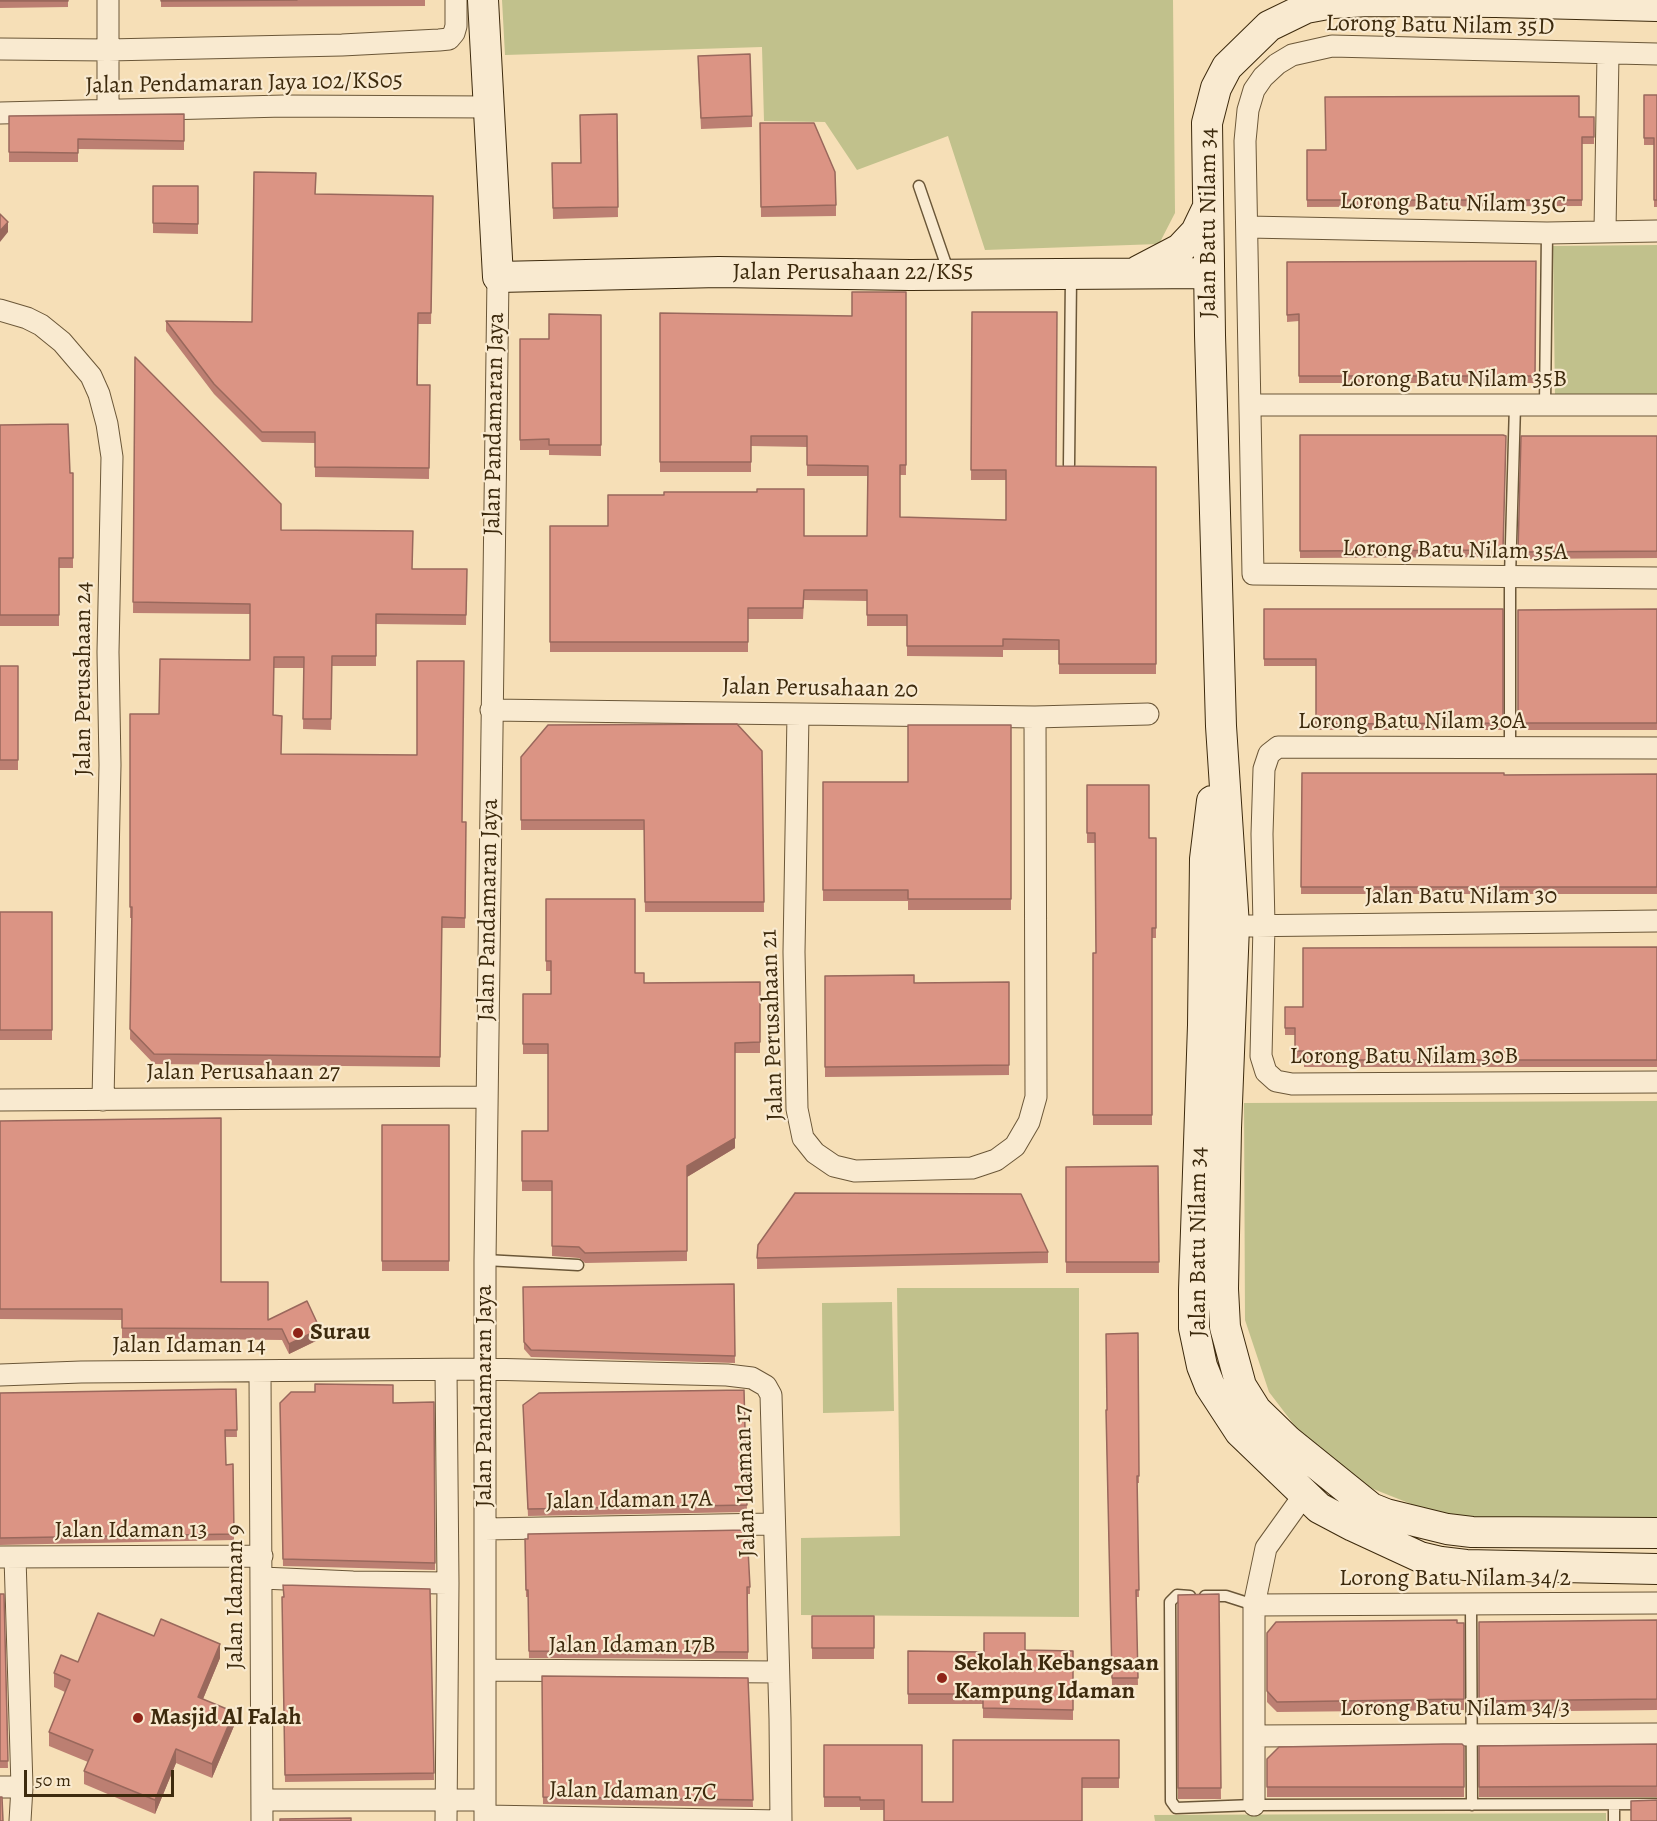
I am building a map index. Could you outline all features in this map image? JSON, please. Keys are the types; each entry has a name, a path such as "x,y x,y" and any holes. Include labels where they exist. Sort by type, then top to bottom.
{"street":[{"path":"108,0 108,111"},
{"name":"Jalan Batu Nilam 34","path":"1657,6 1496,1 1333,3 1306,8 1269,26 1227,67 1216,88 1207,123 1210,335 1221,726 1234,926 1223,1288 1225,1327 1241,1386 1256,1410 1288,1441 1371,1508 1386,1514 1447,1529 1472,1532 1657,1533"},
{"path":"0,49 108,50 342,45 449,39 454,33 465,4"},
{"name":"Jalan Pandamaran Jaya","path":"465,4 490,107 498,277 486,1097 485,1812"},
{"name":"Lorong Batu Nilam 35D","path":"1252,574 1245,141 1248,110 1254,90 1263,77 1277,64 1292,55 1332,46 1657,54"},
{"path":"1605,230 1608,54"},
{"name":"Jalan Pendamaran Jaya 102/KS05","path":"0,113 284,106 490,107"},
{"path":"1132,274 1180,249 1196,232 1208,207"},
{"name":"Lorong Batu Nilam 35C","path":"1248,227 1547,233 1605,230 1657,231"},
{"name":"Jalan Perusahaan 22/KS5","path":"498,277 719,272 949,275 1209,273"},
{"path":"1132,274 1184,292 1198,306 1210,335"},
{"name":"Jalan Perusahaan 24","path":"0,310 41,325 62,342 91,376 99,394 107,424 112,457 108,652 110,765 103,1100"},
{"name":"Lorong Batu Nilam 35B","path":"1251,405 1657,405"},
{"name":"Lorong Batu Nilam 35A","path":"1252,574 1657,578"},
{"name":"Jalan Perusahaan 20","path":"491,710 1035,717 1148,714"},
{"name":"Jalan Perusahaan 21","path":"798,714 795,952 797,1109 803,1138 815,1153 834,1166 855,1171 972,1168 996,1160 1015,1146 1029,1122 1036,1097 1035,717"},
{"name":"Jalan Batu Nilam 34","path":"1221,726 1205,860 1203,1025 1194,1290 1194,1328 1202,1366 1210,1386 1240,1432 1319,1508 1420,1557 1466,1565 1657,1569"},
{"name":"Lorong Batu Nilam 30A","path":"1264,925 1262,834 1264,769 1269,754 1278,747 1657,748"},
{"path":"1205,860 1210,886 1216,900 1234,926"},
{"name":"Jalan Batu Nilam 30","path":"1234,926 1657,921"},
{"path":"1203,1025 1210,998 1212,938 1215,929 1223,925 1234,926"},
{"name":"Lorong Batu Nilam 30B","path":"1264,925 1261,1056 1266,1072 1276,1081 1292,1084 1657,1082"},
{"name":"Jalan Perusahaan 27","path":"0,1100 486,1097"},
{"name":"Jalan Idaman 14","path":"0,1375 81,1372 485,1369"},
{"name":"Jalan Idaman 17","path":"485,1369 727,1375 752,1378 766,1386 771,1395 781,1821"},
{"name":"Jalan Pandamaran Jaya","path":"446,1810 447,1370"},
{"name":"Jalan Idaman 9","path":"260,1372 262,1821"},
{"path":"1288,1441 1304,1495"},
{"path":"1304,1495 1371,1508"},
{"path":"1254,1805 1254,1605 1266,1548 1304,1495"},
{"name":"Jalan Idaman 17A","path":"485,1529 773,1524"},
{"name":"Jalan Idaman 13","path":"8,1557 262,1556"},
{"path":"8,1557 22,1787 20,1821"},
{"path":"262,1578 448,1584"},
{"name":"Lorong Batu Nilam 34/2","path":"1254,1605 1657,1603"},
{"name":"Jalan Idaman 17B","path":"486,1670 778,1672"},
{"name":"Lorong Batu Nilam 34/3","path":"1254,1736 1657,1734"},
{"path":"0,1787 22,1787"},
{"name":"Jalan Idaman 17C","path":"262,1800 485,1812 781,1821"}],"lane":[{"path":"919,186 949,275"},
{"path":"1545,405 1547,233"},
{"path":"1069,465 1071,274"},
{"path":"1510,748 1510,577 1515,405"},
{"path":"485,1260 578,1265"},
{"path":"1254,1605 1226,1596 1177,1595 1170,1602 1171,1801 1176,1808 1254,1805 1657,1804"},
{"path":"1471,1604 1472,1805"},
{"path":"1614,1805 1614,1821"}],"green space":[{"path":"502,0 1173,0 1175,213 1159,244 985,250 948,136 857,170 825,122 764,121 762,47 505,55"},
{"path":"1657,245 1657,397 1555,398 1553,246"},
{"path":"1657,1101 1657,1524 1462,1524 1353,1481 1295,1426 1269,1392 1245,1320 1244,1103"},
{"path":"897,1288 1079,1288 1079,1617 801,1615 801,1538 900,1536"},
{"path":"892,1302 894,1411 823,1413 822,1303"},
{"path":"1606,1813 1606,1821 1155,1821 1154,1815"}],"building":[{"path":"68,0 68,1 0,1"},
{"path":"161,0 297,0 161,1"},
{"path":"750,54 752,116 701,118 698,56"},
{"path":"1644,95 1657,95 1657,200 1654,200 1654,138 1644,138"},
{"path":"1579,96 1579,117 1594,117 1594,137 1582,137 1582,200 1307,200 1307,150 1326,150 1325,97"},
{"path":"184,114 184,141 78,139 78,153 9,152 9,116"},
{"path":"617,114 618,207 553,208 552,163 581,163 580,115"},
{"path":"760,123 814,123 835,172 836,205 761,207"},
{"path":"254,172 316,173 315,194 433,196 431,313 418,313 417,385 430,385 429,468 315,467 315,432 262,432 214,384 166,321 252,322"},
{"path":"153,186 198,186 198,224 153,223"},
{"path":"0,214 8,222 0,231"},
{"path":"1536,261 1535,376 1299,376 1299,314 1287,315 1287,262"},
{"path":"852,292 906,292 906,465 900,465 900,517 1006,520 1006,470 971,470 972,312 1057,312 1056,466 1156,467 1156,664 1059,664 1059,640 1003,639 1003,646 907,646 907,615 867,615 867,590 804,590 803,608 748,608 748,642 550,642 550,526 608,526 608,495 804,489 804,536 867,536 868,466 807,465 807,436 751,436 751,462 660,462 660,313 852,316"},
{"path":"549,314 601,315 601,445 549,445 549,439 520,440 520,339 549,339"},
{"path":"135,357 281,504 281,530 413,531 412,569 467,569 466,615 376,614 376,656 332,656 331,719 303,719 304,657 274,657 273,715 282,716 281,754 417,755 417,661 464,661 462,822 466,822 465,918 442,917 440,1057 154,1054 130,1029 132,907 130,907 130,714 159,714 160,659 250,660 250,604 133,602"},
{"path":"68,424 70,473 73,473 73,558 59,558 59,615 0,615 0,425"},
{"path":"1300,435 1506,436 1503,550 1300,551"},
{"path":"1521,436 1657,436 1657,551 1518,552"},
{"path":"1264,609 1503,609 1503,723 1316,724 1316,659 1264,659"},
{"path":"1657,609 1657,723 1518,723 1518,610"},
{"path":"0,666 18,666 18,760 0,760"},
{"path":"737,724 762,751 764,902 645,902 644,820 521,820 521,757 548,725"},
{"path":"908,725 1011,725 1011,899 908,899 908,890 823,890 823,782 908,782"},
{"path":"1302,773 1657,774 1657,887 1301,887"},
{"path":"1087,785 1149,785 1149,838 1156,838 1156,928 1152,928 1152,1115 1093,1115 1093,953 1096,953 1095,833 1087,833"},
{"path":"546,899 635,899 635,973 644,973 644,983 760,982 760,1042 735,1043 735,1138 687,1166 687,1251 585,1253 579,1247 552,1246 552,1181 522,1181 522,1131 548,1131 548,1044 523,1044 523,994 551,994 551,961 546,961"},
{"path":"0,912 52,912 52,1030 0,1030"},
{"path":"1657,947 1657,1060 1304,1060 1304,1051 1295,1051 1295,1028 1285,1028 1285,1007 1303,1007 1303,948"},
{"path":"914,975 914,983 1009,982 1009,1065 825,1067 825,976"},
{"path":"221,1118 221,1282 268,1282 268,1320 307,1301 320,1329 289,1344 282,1329 122,1328 122,1309 0,1309 0,1121"},
{"path":"382,1125 449,1125 449,1261 382,1261"},
{"path":"1158,1166 1159,1262 1066,1262 1066,1167"},
{"path":"795,1193 1021,1194 1048,1252 757,1258 758,1245"},
{"path":"734,1284 735,1356 531,1350 524,1342 523,1287"},
{"path":"1138,1333 1139,1590 1136,1590 1138,1678 1112,1678 1106,1334"},
{"path":"315,1384 393,1385 393,1403 434,1402 435,1563 283,1559 280,1403 291,1392 315,1392"},
{"path":"236,1389 237,1430 225,1430 226,1465 233,1464 234,1534 0,1538 0,1393"},
{"path":"744,1390 747,1505 528,1509 523,1405 539,1393"},
{"path":"747,1530 750,1587 747,1587 748,1652 529,1651 525,1539 528,1539 528,1534"},
{"path":"283,1585 430,1589 434,1773 285,1775"},
{"path":"0,1594 4,1594 8,1761 0,1761"},
{"path":"1219,1594 1221,1788 1178,1788 1178,1595"},
{"name":"Masjid Al Falah","path":"98,1613 154,1636 161,1619 220,1644 198,1697 234,1712 212,1764 176,1749 155,1800 84,1771 93,1750 49,1732 70,1680 54,1673 61,1655 78,1662"},
{"path":"812,1616 874,1616 874,1648 812,1648"},
{"path":"1457,1620 1457,1623 1464,1623 1464,1699 1277,1702 1267,1691 1267,1633 1276,1622"},
{"path":"1657,1620 1657,1699 1479,1701 1479,1622"},
{"path":"984,1633 1025,1633 1025,1650 1073,1651 1073,1710 983,1708 983,1694 908,1694 908,1651 984,1652"},
{"path":"542,1676 748,1678 753,1800 543,1797"},
{"path":"953,1740 1119,1740 1119,1778 1082,1778 1082,1821 884,1821 884,1800 824,1797 824,1745 922,1745 922,1802 953,1802"},
{"path":"1462,1744 1464,1746 1464,1787 1267,1787 1267,1759 1279,1747"},
{"path":"1657,1744 1657,1786 1479,1787 1479,1746"},
{"path":"0,1797 2,1797 3,1821 0,1821"},
{"path":"1657,1800 1657,1821 1631,1821 1631,1801"},
{"path":"351,1818 351,1821 280,1821 280,1819"}],"place":[{"name":"Surau","path":"298,1333"},
{"name":"Sekolah Kebangsaan Kampung Idaman","path":"942,1678"},
{"name":"Masjid Al Falah","path":"138,1718"}]}
